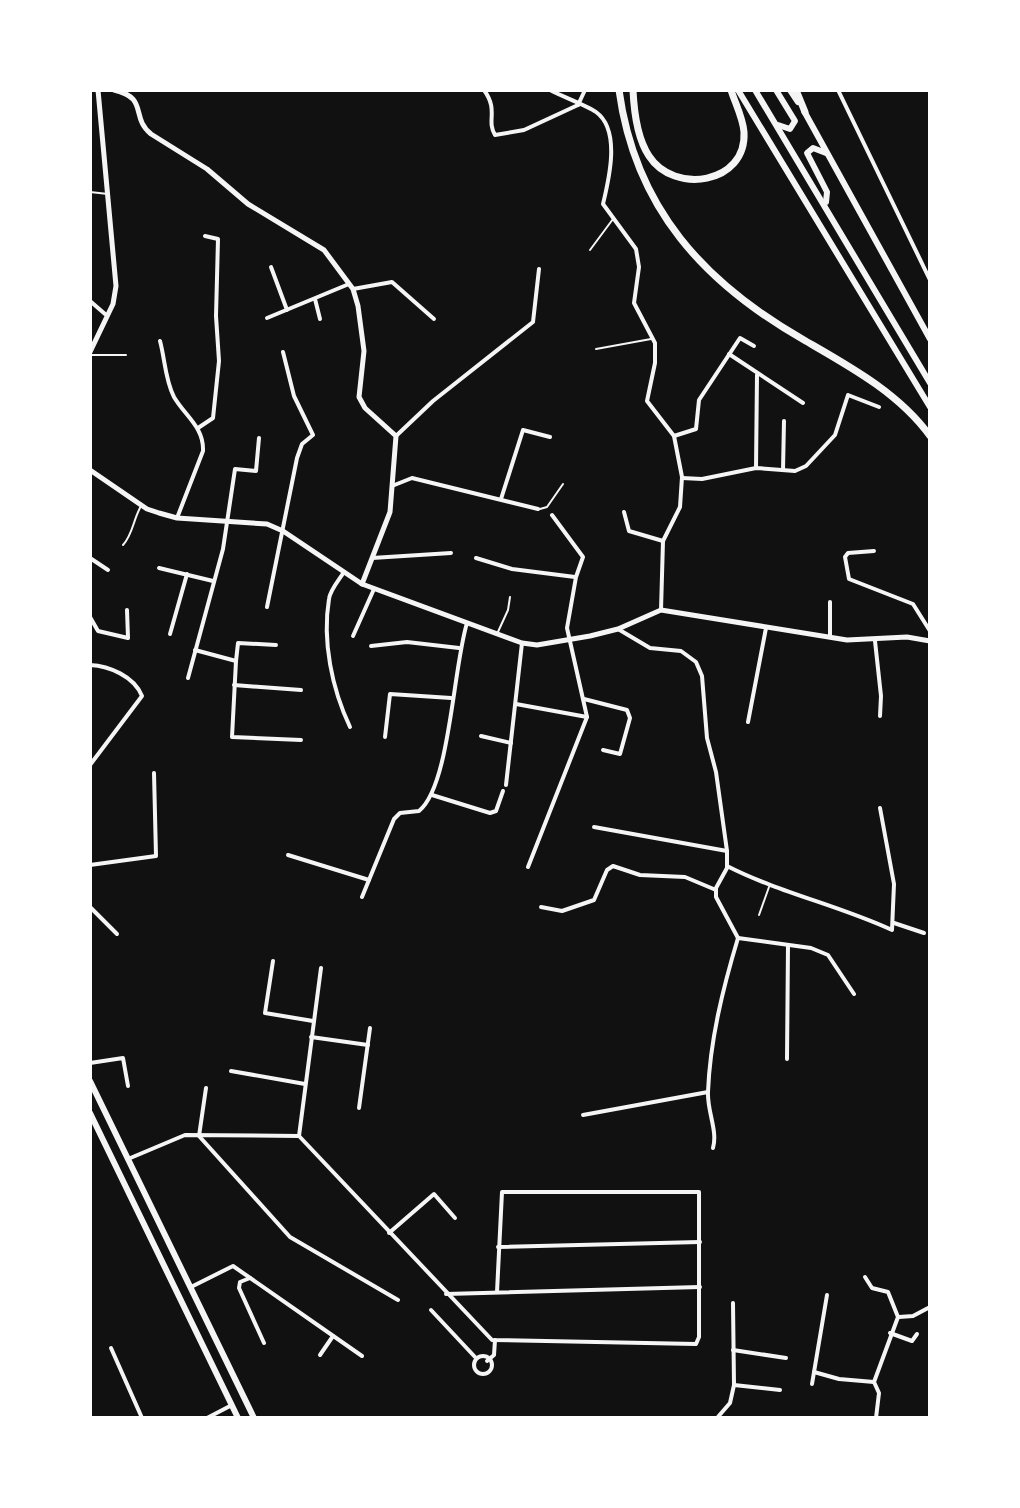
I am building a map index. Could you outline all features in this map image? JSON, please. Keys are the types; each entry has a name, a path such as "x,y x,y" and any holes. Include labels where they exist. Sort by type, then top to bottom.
{"highway":[{"path":"619,90 623,122 635,162 659,210 699,263 746,301 871,380 930,436"},
{"path":"633,90 639,135 649,157 662,170 681,179 697,181 727,170 738,155 744,133 731,90"},
{"path":"793,90 805,112"}],"main road":[{"path":"738,90 930,407"},
{"path":"755,90 826,204 930,383"},
{"path":"772,120 783,129 790,129 794,123 776,90"},
{"path":"805,112 927,326 930,339"},
{"path":"826,153 813,148 807,153 827,192 826,204"},
{"path":"90,1081 254,1418"},
{"path":"90,1113 238,1418"},
{"path":"109,1151 121,1145"},
{"path":"151,1238 164,1232"}],"street":[{"path":"90,354 105,314 113,304 116,286 98,90"},
{"path":"114,90 128,93 137,101 143,127 151,134 207,169 248,204 324,250 351,286 364,351 359,397 365,408 396,436"},
{"path":"484,90 494,104 491,129 495,135 524,130 578,105 585,90"},
{"path":"550,90 598,113 606,126 611,145 603,204 636,249 639,267 634,303 653,339 655,363 647,401 674,436 682,478 680,507 663,541 661,610"},
{"path":"838,90 930,280"},
{"path":"198,428 213,418 219,361 216,316 218,239 205,236"},
{"path":"271,267 287,310"},
{"path":"362,584 390,512 396,436 433,401 533,322 539,269"},
{"path":"267,318 351,286 392,282 434,319"},
{"path":"315,299 320,319"},
{"path":"90,301 105,314"},
{"path":"674,436 696,429 699,400 740,338 754,346"},
{"path":"160,341 171,389 198,428 203,451 177,518"},
{"path":"267,607 297,458 302,444 313,435 294,396 283,352"},
{"path":"729,354 803,403"},
{"path":"756,468 757,375"},
{"path":"682,478 702,479 756,468 795,471 806,466 835,435 848,395 854,394 879,407"},
{"path":"783,470 784,421"},
{"path":"501,499 523,430 550,437"},
{"path":"188,678 227,521 235,469 256,471 259,438"},
{"path":"90,470 141,505 177,518 267,524 283,531 362,584 522,643 569,640 618,629 661,610 830,637 875,641 907,637 930,641"},
{"path":"390,487 412,478 538,509"},
{"path":"624,512 629,531 663,541"},
{"path":"528,867 587,717 567,628 582,553 552,515"},
{"path":"874,551 848,553 845,557 849,579 913,604 930,631"},
{"path":"370,558 451,553"},
{"path":"90,558 108,570"},
{"path":"476,558 512,569 576,577"},
{"path":"159,568 213,581"},
{"path":"344,572 329,596 329,656 337,699 350,727"},
{"path":"170,634 187,574"},
{"path":"353,636 374,589"},
{"path":"830,602 830,637"},
{"path":"90,617 98,631 128,638 127,610"},
{"path":"362,897 394,819 400,813 419,811 432,795 445,748 459,648 467,623"},
{"path":"748,722 766,628"},
{"path":"618,629 650,648 681,651 696,662 702,676 707,738 716,772 727,851 727,866 716,890 719,907 738,938 720,1003 708,1092 708,1111 715,1140 713,1148"},
{"path":"875,641 880,716"},
{"path":"371,646 407,642 459,648"},
{"path":"276,645 238,643 232,737 301,740"},
{"path":"432,795 490,813 496,811 505,788 522,643"},
{"path":"195,650 236,661"},
{"path":"90,665 110,666 140,689 140,701 90,765"},
{"path":"234,685 301,690"},
{"path":"385,737 390,694 451,698"},
{"path":"584,699 627,710 630,718 620,754 603,750"},
{"path":"516,704 587,717"},
{"path":"481,736 511,743"},
{"path":"90,865 156,856 154,773"},
{"path":"727,866 769,887 851,911 892,930 894,884 880,808"},
{"path":"594,827 727,851"},
{"path":"288,855 369,880"},
{"path":"541,907 562,911 594,900 607,870 613,866 640,875 685,877 716,890"},
{"path":"90,907 117,934"},
{"path":"894,923 924,933"},
{"path":"738,938 788,945 828,955 854,994"},
{"path":"787,1059 788,945"},
{"path":"273,961 265,1013 313,1021"},
{"path":"299,1136 321,968"},
{"path":"359,1108 370,1028"},
{"path":"311,1037 368,1045"},
{"path":"90,1063 123,1058 128,1086"},
{"path":"231,1071 305,1084"},
{"path":"199,1136 206,1088"},
{"path":"583,1115 708,1092"},
{"path":"128,1159 185,1135 299,1136 446,1294 494,1340 691,1346 699,1337 699,1192 502,1192 497,1292"},
{"path":"199,1136 290,1237 398,1300"},
{"path":"389,1233 434,1194 455,1218"},
{"path":"498,1247 700,1242"},
{"path":"191,1287 233,1266 362,1356"},
{"path":"865,1277 872,1288 888,1292 898,1317 874,1382 879,1393 876,1418"},
{"path":"250,1278 240,1282 239,1288 264,1343"},
{"path":"446,1294 700,1287"},
{"path":"812,1384 827,1295"},
{"path":"717,1418 730,1403 734,1385 733,1303"},
{"path":"898,1317 913,1316 930,1307"},
{"path":"431,1310 475,1357 475,1365 485,1375 492,1368 481,1356 475,1357"},
{"path":"890,1333 912,1341 917,1334"},
{"path":"320,1355 333,1336"},
{"path":"487,1361 494,1355 494,1340"},
{"path":"111,1348 142,1418"},
{"path":"733,1350 786,1358"},
{"path":"814,1372 839,1379 874,1382"},
{"path":"734,1385 780,1390"},
{"path":"207,1418 232,1405"}],"lane":[{"path":"90,192 109,194"},
{"path":"590,250 614,218"},
{"path":"596,349 653,339"},
{"path":"90,354 126,355"},
{"path":"538,509 547,507 563,484"},
{"path":"123,545 131,536 131,522 141,505"},
{"path":"496,635 508,610 510,597"},
{"path":"759,915 769,887"},
{"path":"839,1417 858,1418"}]}
